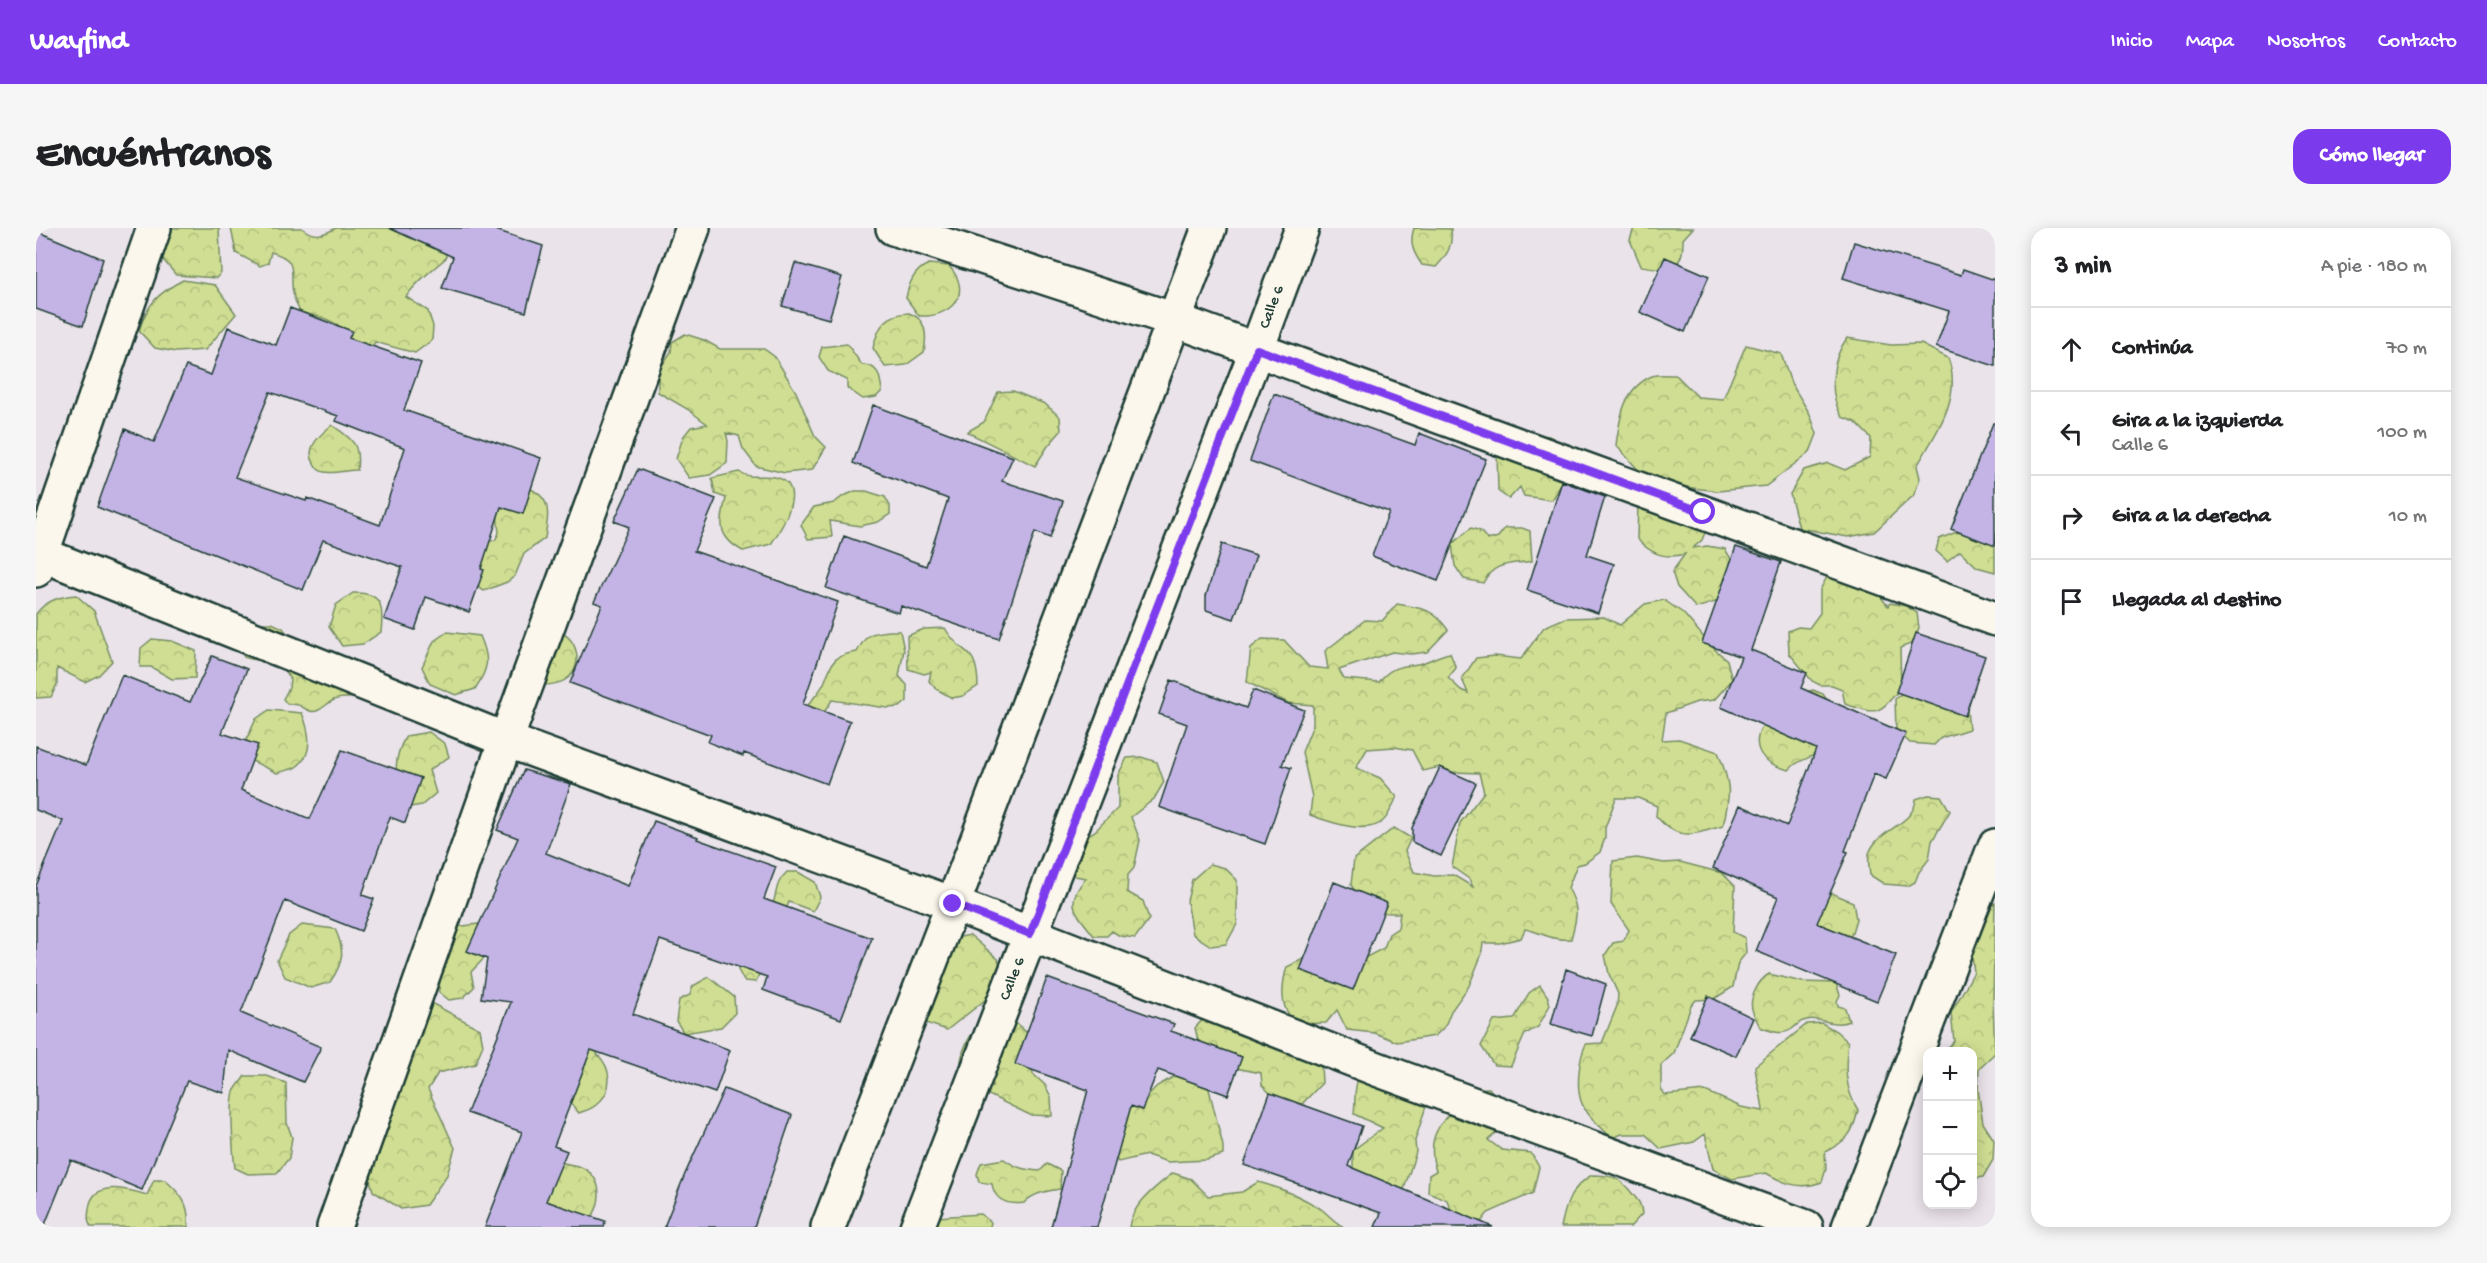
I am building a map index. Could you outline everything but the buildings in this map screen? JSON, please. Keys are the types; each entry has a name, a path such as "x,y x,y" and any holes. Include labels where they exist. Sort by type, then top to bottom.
{"street":[{"path":"154,228 38,559 506,740 953,904 1377,1069 1806,1227"},
{"path":"334,1227 506,740 693,228"},
{"path":"893,228 1257,349 1995,619"},
{"path":"828,1227 1209,228"},
{"name":"Calle 6","path":"917,1227 1302,228"},
{"path":"1850,1227 1995,846"}],"green space":[{"path":"146,228 219,228 221,273 216,278 176,275 143,236"},
{"path":"231,228 302,228 310,233 319,234 336,228 439,228 444,239 446,258 419,281 406,297 428,311 433,326 432,340 415,353 375,342 367,353 339,344 338,325 300,312 293,293 290,263 280,255 271,252 268,263 260,266 236,253"},
{"path":"1414,228 1451,229 1449,250 1436,267 1422,265 1416,256 1412,243"},
{"path":"1634,228 1693,228 1683,239 1683,250 1677,264 1672,267 1659,268 1641,266 1630,240"},
{"path":"929,264 949,266 956,276 959,294 955,302 941,313 919,316 906,298 913,278"},
{"path":"183,280 215,285 236,314 205,350 176,352 155,348 139,331 142,322 155,300"},
{"path":"909,313 919,319 924,329 924,352 906,365 885,367 873,348 877,334 888,319"},
{"path":"685,334 704,340 720,349 764,349 775,357 796,392 815,436 826,447 812,470 785,473 756,466 743,449 739,436 726,433 727,463 710,475 689,478 676,459 683,437 691,427 707,424 689,410 658,392 658,371 671,352 672,342"},
{"path":"1847,338 1891,345 1921,344 1948,358 1952,372 1950,401 1939,428 1917,466 1920,478 1914,495 1874,532 1848,537 1799,528 1790,494 1804,470 1828,463 1845,470 1870,457 1871,438 1855,422 1842,417 1835,398 1833,377 1835,366"},
{"path":"847,344 862,365 872,367 878,372 882,391 876,397 863,399 847,388 847,380 828,371 819,357 822,347"},
{"path":"1746,345 1781,354 1791,383 1810,414 1817,434 1810,452 1766,486 1718,491 1650,483 1616,445 1619,424 1629,396 1635,388 1652,376 1676,375 1698,397 1723,399"},
{"path":"1013,391 1045,404 1060,417 1061,431 1035,466 967,432 984,422 998,392"},
{"path":"332,425 354,443 358,461 357,470 322,472 315,465 311,457 313,446"},
{"path":"1521,433 1549,436 1564,444 1564,474 1560,487 1552,500 1524,496 1520,487 1509,499 1498,491 1497,453"},
{"path":"739,472 748,476 770,476 785,481 792,497 786,518 771,544 743,551 729,540 722,529 726,498 715,494 712,478"},
{"path":"519,483 537,493 546,503 548,517 545,538 524,554 515,576 507,582 484,591 473,584 483,543 495,540 499,533 497,516 500,504"},
{"path":"855,491 866,491 885,497 890,506 890,514 878,522 860,526 830,521 832,537 808,539 801,525 814,507 834,503"},
{"path":"1638,501 1708,525 1702,540 1693,548 1707,546 1725,549 1731,559 1729,598 1696,608 1677,587 1672,572 1685,554 1665,556 1648,549 1637,539"},
{"path":"1471,528 1480,531 1488,540 1498,537 1505,528 1522,528 1530,531 1532,561 1498,567 1487,576 1483,583 1464,579 1455,566 1452,544"},
{"path":"1968,531 1995,540 1995,572 1977,567 1960,551 1947,561 1936,551 1939,539"},
{"path":"1827,577 1840,577 1871,585 1888,606 1890,603 1906,606 1917,613 1919,628 1913,643 1900,648 1901,688 1882,708 1877,710 1865,710 1845,704 1842,689 1832,685 1820,685 1812,681 1789,653 1788,631 1798,627 1809,628 1820,613 1820,590"},
{"path":"353,593 370,595 379,602 382,615 381,632 363,644 342,646 329,627 336,605"},
{"path":"76,595 94,611 112,661 99,675 85,682 57,668 57,684 51,697 36,698 36,614 54,600"},
{"path":"1664,600 1683,613 1712,647 1727,660 1732,680 1714,700 1697,702 1666,713 1662,740 1679,739 1718,752 1728,789 1723,826 1695,833 1679,833 1664,825 1656,816 1657,806 1638,798 1616,798 1605,828 1605,838 1600,852 1585,863 1577,865 1568,888 1576,907 1571,939 1553,938 1525,929 1521,938 1500,943 1483,943 1481,956 1469,986 1451,1011 1445,1026 1435,1036 1397,1042 1375,1033 1347,1030 1337,1010 1326,1023 1304,1023 1291,1017 1283,997 1287,967 1305,958 1349,966 1384,948 1389,934 1398,928 1400,913 1382,913 1370,909 1351,885 1354,859 1394,828 1411,838 1405,851 1414,872 1434,876 1453,875 1473,887 1469,879 1452,867 1460,823 1484,792 1479,773 1453,772 1440,767 1423,771 1412,750 1394,747 1367,749 1356,768 1380,778 1397,797 1385,819 1376,825 1357,827 1310,815 1312,797 1302,752 1313,725 1313,705 1288,703 1247,682 1251,648 1262,639 1284,640 1309,667 1328,669 1325,651 1365,620 1382,621 1397,604 1413,607 1432,613 1448,630 1427,652 1411,654 1392,652 1339,670 1344,679 1379,682 1393,669 1422,663 1450,653 1456,668 1448,678 1468,693 1462,679 1476,658 1495,656 1521,659 1544,627 1565,618 1604,617 1620,625 1645,604"},
{"path":"252,623 272,623 283,628 298,648 356,696 335,700 313,712 298,705 287,704 283,699 289,688 290,678 281,667 244,657 238,645"},
{"path":"945,628 957,644 972,657 977,673 978,686 963,696 952,698 936,689 929,681 931,672 924,674 908,669 907,636 924,629"},
{"path":"900,631 904,650 899,676 907,685 907,701 900,707 887,708 832,700 823,714 806,708 822,686 831,665 837,658 857,652 863,641 870,635"},
{"path":"447,632 480,636 487,657 483,675 475,689 456,695 430,684 422,667 434,641"},
{"path":"559,632 570,639 574,645 576,666 568,678 561,682 536,685"},
{"path":"152,639 172,641 196,651 195,678 172,679 151,667 140,667 141,648"},
{"path":"1813,690 1823,694 1835,711 1820,748 1814,755 1796,763 1789,770 1770,762 1760,752 1757,740 1762,727 1783,704 1798,695"},
{"path":"1906,690 1954,703 1967,710 1969,729 1941,738 1934,745 1910,743 1896,730 1895,699"},
{"path":"269,710 302,713 308,734 308,749 302,762 294,768 277,773 252,761 244,745 256,719"},
{"path":"429,732 445,744 449,757 429,770 436,793 422,805 404,808 396,772 398,755 406,736"},
{"path":"1141,757 1157,762 1164,782 1154,799 1131,817 1140,840 1134,868 1128,875 1127,892 1143,901 1149,919 1135,938 1120,936 1112,931 1107,936 1094,936 1077,914 1074,901 1079,887 1086,878 1075,876 1059,860 1075,843 1095,831 1118,808 1118,775 1127,758"},
{"path":"1928,795 1941,796 1950,811 1932,841 1929,859 1915,882 1908,886 1884,884 1870,875 1868,859 1870,851 1881,837 1909,815 1916,799"},
{"path":"1637,858 1664,863 1680,862 1722,873 1735,886 1733,932 1745,938 1746,953 1738,963 1733,987 1714,999 1696,1000 1691,1006 1674,1053 1661,1065 1661,1089 1665,1095 1705,1091 1741,1107 1763,1111 1755,1066 1807,1024 1822,1023 1836,1031 1848,1042 1846,1060 1848,1085 1858,1110 1848,1136 1825,1152 1826,1169 1822,1182 1807,1186 1793,1185 1766,1173 1732,1179 1713,1169 1705,1134 1694,1142 1661,1149 1645,1134 1622,1134 1612,1138 1594,1121 1583,1106 1579,1095 1579,1080 1580,1064 1586,1044 1602,1043 1617,1006 1618,994 1609,974 1605,955 1613,943 1623,941 1629,930 1611,904 1613,861"},
{"path":"1210,864 1225,868 1237,880 1237,924 1226,944 1211,946 1193,934 1187,901 1192,880"},
{"path":"787,872 798,872 815,882 820,897 813,911 789,902 756,982 744,981 738,970 741,961 772,906 780,880"},
{"path":"1827,891 1853,902 1856,919 1850,939 1815,936 1810,901"},
{"path":"1995,903 1993,1004 1995,1053 1979,1068 1978,1089 1983,1123 1994,1140 1993,1160 1983,1177 1977,1178 1977,1047 1949,1047 1954,1041 1951,1013 1974,972 1967,919 1984,906"},
{"path":"478,924 493,931 494,948 471,972 474,987 463,998 449,1000 439,992 441,961 456,927"},
{"path":"302,925 335,929 342,950 338,968 330,982 311,988 285,977 277,960 289,935"},
{"path":"970,935 998,959 1003,975 985,1000 947,1030 917,1020 936,942"},
{"path":"1769,974 1802,982 1836,983 1840,995 1837,1001 1838,1006 1845,1008 1849,1021 1837,1023 1815,1019 1802,1022 1788,1031 1780,1032 1760,1027 1751,1004 1758,985"},
{"path":"709,977 734,997 735,1013 721,1027 684,1033 676,1021 679,1000 690,995 693,986"},
{"path":"1540,985 1550,1005 1538,1027 1525,1034 1511,1066 1494,1065 1481,1046 1494,1021 1514,1019 1529,993"},
{"path":"431,1003 480,1029 483,1045 475,1064 438,1073 428,1089 455,1148 447,1175 426,1205 401,1209 373,1191 367,1170 418,1009"},
{"path":"988,1016 1011,1019 1027,1033 1033,1074 1045,1085 1051,1097 1052,1116 1030,1115 968,1085 960,1077 961,1059 966,1043 975,1029"},
{"path":"1205,1017 1321,1063 1322,1083 1300,1106 1286,1110 1262,1085 1261,1073 1215,1064 1200,1049 1195,1028"},
{"path":"510,1035 599,1039 597,1054 606,1066 609,1080 606,1093 592,1108 579,1113"},
{"path":"245,1076 267,1076 286,1083 287,1123 292,1137 289,1158 277,1173 248,1174 235,1168 232,1107 235,1090"},
{"path":"1175,1076 1195,1079 1209,1089 1223,1146 1223,1155 1207,1160 1168,1162 1147,1155 1118,1162 1105,1141 1106,1113 1144,1099 1157,1086"},
{"path":"1359,1076 1427,1103 1415,1141 1416,1152 1404,1189 1388,1193 1353,1174 1353,1150 1383,1128 1354,1114 1355,1090"},
{"path":"1489,1088 1502,1104 1503,1127 1488,1140 1502,1150 1531,1153 1539,1167 1533,1193 1488,1213 1477,1227 1457,1227 1447,1200 1428,1192 1429,1175 1436,1171 1433,1157 1435,1135 1446,1117 1472,1089"},
{"path":"1004,1159 1025,1169 1040,1171 1047,1164 1061,1171 1060,1189 1036,1195 1024,1203 1003,1201 996,1195 992,1184 979,1182 977,1174 981,1163"},
{"path":"564,1163 583,1168 590,1173 598,1185 599,1199 590,1220 538,1201 549,1168"},
{"path":"1173,1173 1191,1179 1208,1196 1242,1192 1258,1182 1275,1187 1313,1204 1344,1227 1129,1227 1140,1203"},
{"path":"1592,1175 1610,1176 1619,1180 1637,1200 1642,1214 1630,1227 1561,1227 1570,1196"},
{"path":"154,1180 165,1180 180,1195 188,1212 188,1227 91,1227 88,1221 89,1209 97,1193 112,1188 147,1195"},
{"path":"980,1214 991,1222 990,1227 923,1227 937,1217"}],"route":[{"path":"953,904 1030,934 1257,349 1703,512"}]}
